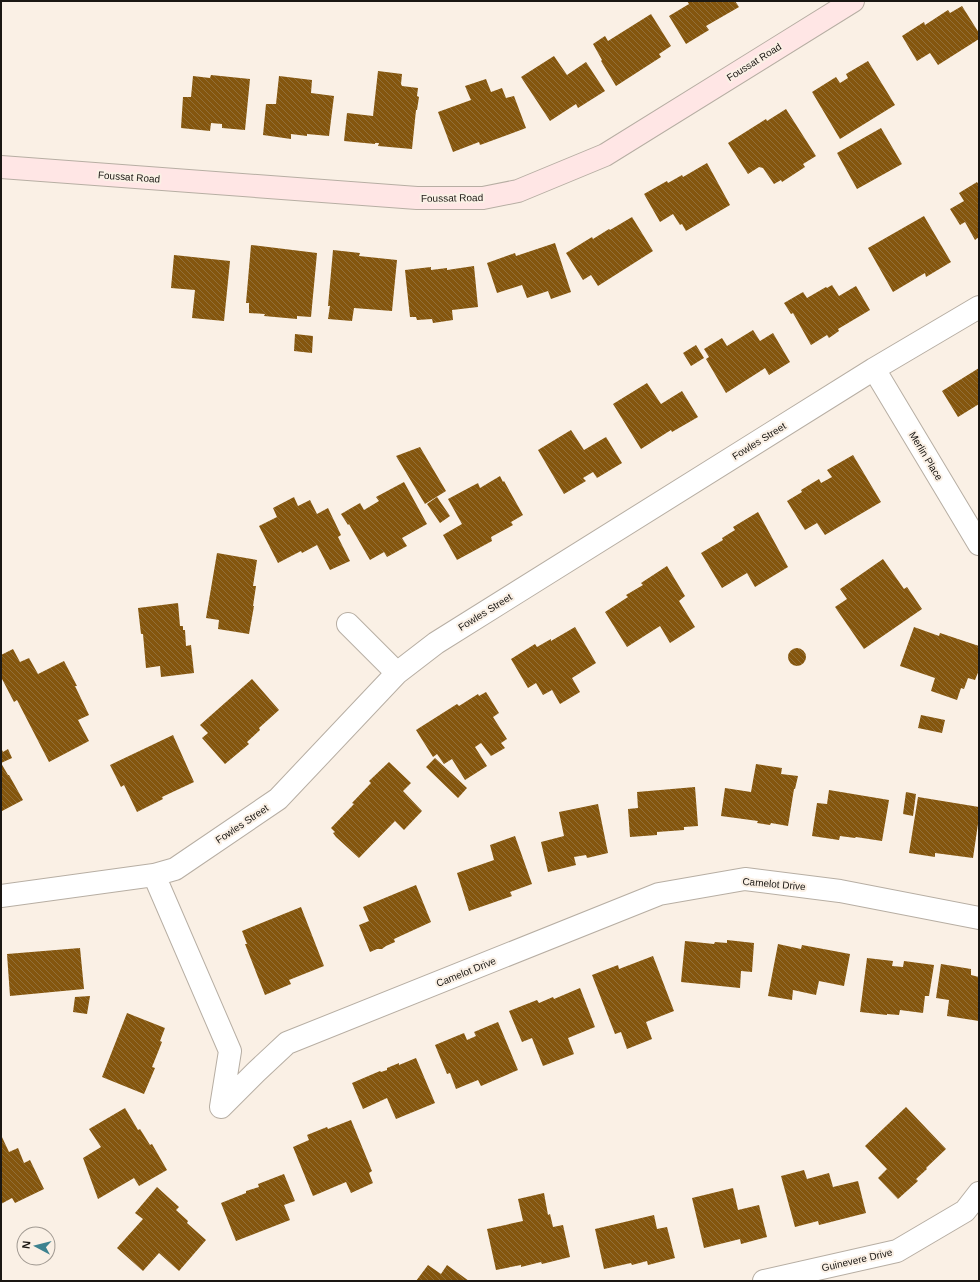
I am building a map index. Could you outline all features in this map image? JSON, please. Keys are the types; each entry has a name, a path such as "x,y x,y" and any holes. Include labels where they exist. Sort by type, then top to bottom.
{"main road":[{"name":"Foussat Road","path":"1,167 417,198 483,198 518,191 605,155 853,1"}],"street":[{"name":"Fowles Street","path":"1,896 154,875 175,869 278,799 397,673 436,643 874,369 979,307"},
{"name":"Merlin Place","path":"874,369 979,544"},
{"path":"348,624 397,673"},
{"name":"Camelot Drive","path":"154,875 230,1051 221,1107 287,1043 659,894 745,879 840,891 979,918"},
{"name":"Guinevere Drive","path":"764,1281 897,1251 965,1211 979,1193"}],"building":[{"path":"687,1 735,1 739,7 706,26 709,30 686,44 669,16 689,4"},
{"path":"962,6 979,33 979,39 938,65 930,53 917,61 902,36 924,22 925,25 948,10 950,13"},
{"path":"651,14 671,46 659,54 661,57 616,86 593,44 605,36 608,41"},
{"path":"554,56 567,75 586,62 605,91 578,108 576,104 550,121 521,77"},
{"path":"868,61 895,105 840,139 812,92 836,77 840,83 848,78 846,74"},
{"path":"378,71 402,74 402,86 418,88 417,96 419,97 416,110 412,149 378,146 379,143 375,144 344,141 347,113 373,116"},
{"path":"211,75 250,79 245,130 222,128 222,124 211,123 210,131 181,128 183,97 191,97 193,76 210,78"},
{"path":"279,76 312,80 311,93 334,96 329,136 291,134 291,139 263,135 266,104 276,104"},
{"path":"486,79 491,92 502,88 506,98 514,96 526,128 480,145 479,142 453,152 438,112 471,100 465,86"},
{"path":"786,109 816,156 803,164 805,167 782,182 781,180 774,184 763,168 759,167 748,174 728,143 766,119 767,121"},
{"path":"881,128 902,164 857,189 837,153"},
{"path":"707,163 730,205 686,231 673,214 660,222 644,194 667,181 668,183 682,175 683,177"},
{"path":"977,182 979,185 979,237 975,240 965,222 960,225 950,209 964,201 959,193"},
{"path":"924,216 951,262 926,277 925,273 893,292 868,248"},
{"path":"632,217 653,251 598,286 591,275 583,280 566,253 592,237 593,239"},
{"path":"555,243 571,292 551,299 548,291 527,298 522,285 497,293 487,263 515,253 516,256"},
{"path":"251,245 317,253 311,317 297,316 297,319 249,313 249,303 246,303"},
{"path":"333,250 360,253 359,256 397,260 392,311 354,308 352,321 328,319"},
{"path":"174,255 230,261 224,321 192,318 195,290 171,288"},
{"path":"474,266 478,307 452,310 453,320 433,323 432,319 417,320 416,317 410,317 405,270 431,267 431,270 447,268 447,270"},
{"path":"832,285 839,296 856,286 870,310 838,329 839,331 829,338 827,335 811,345 793,313 791,314 784,303 803,292 807,298"},
{"path":"753,330 760,341 773,333 790,362 769,375 765,368 726,393 706,359 709,357 704,349 722,338 727,346"},
{"path":"295,334 313,336 312,353 294,351"},
{"path":"696,345 704,358 691,366 683,353"},
{"path":"979,368 979,404 958,417 942,391"},
{"path":"647,383 661,404 682,391 698,417 672,432 671,430 641,449 613,404"},
{"path":"571,430 584,450 606,437 622,463 597,478 593,472 583,478 586,481 564,494 538,450"},
{"path":"420,447 446,491 425,504 396,456"},
{"path":"853,455 881,502 825,535 817,523 805,530 787,501 819,479 821,483 832,477 827,470"},
{"path":"500,476 523,515 511,522 513,525 491,537 492,541 457,560 443,535 462,524 448,499 478,483 480,488"},
{"path":"404,482 427,524 402,538 407,546 387,557 384,552 370,560 349,524 348,525 341,514 360,503 364,510 379,501 376,497"},
{"path":"294,497 298,506 310,500 317,514 328,508 341,535 338,537 350,561 330,570 317,545 302,553 301,551 278,563 259,526 277,517 273,508"},
{"path":"437,497 450,516 440,523 427,504"},
{"path":"758,512 788,567 755,587 747,573 722,588 701,553 723,540 722,538 735,530 733,527"},
{"path":"217,553 257,560 253,586 256,586 254,606 249,634 218,629 219,620 206,618"},
{"path":"883,559 904,589 907,587 922,609 864,649 835,607 847,599 840,589"},
{"path":"667,566 685,596 679,601 695,627 670,643 660,626 627,647 605,612 628,597 626,595 643,585 641,583"},
{"path":"178,603 180,626 183,626 183,630 185,630 186,646 191,645 194,673 161,677 160,666 146,668 143,634 141,634 138,608"},
{"path":"575,627 596,663 572,678 580,692 560,704 552,690 543,695 536,683 528,688 511,659 535,644 537,647 551,639 551,641"},
{"path":"914,627 939,636 940,633 979,646 979,670 975,680 968,678 964,689 961,688 957,700 931,691 935,678 900,666"},
{"path":"797,648 803,651 806,657 803,663 797,666 791,663 788,657 791,651"},
{"path":"13,649 20,662 29,658 38,674 64,661 77,686 75,686 89,715 78,720 89,741 49,762 17,700 14,702 1,677 1,655"},
{"path":"252,679 279,710 259,728 260,730 247,742 249,744 225,764 202,738 208,733 200,725"},
{"path":"486,692 499,713 493,717 507,739 501,743 505,748 491,756 481,743 475,747 487,766 465,780 452,759 444,764 437,754 433,757 416,730 457,704 459,706 478,694 479,696"},
{"path":"921,715 945,720 942,733 918,728"},
{"path":"173,735 194,782 162,797 163,799 137,812 124,785 121,787 110,765"},
{"path":"8,749 12,758 1,763 1,750 3,752"},
{"path":"435,758 467,788 458,798 426,767"},
{"path":"389,762 411,783 403,791 422,811 404,830 395,821 359,858 336,837 333,833 335,832 331,828 354,804 352,803 371,783 369,781"},
{"path":"1,763 23,800 2,811 1,809"},
{"path":"756,764 782,768 781,774 798,776 794,789 788,826 771,823 770,825 757,823 758,821 721,816 725,788 751,792"},
{"path":"695,787 698,826 684,827 684,830 657,832 657,835 630,837 628,809 638,808 637,792"},
{"path":"829,790 889,800 882,841 856,837 840,836 839,840 812,836 817,803 827,804"},
{"path":"906,792 916,794 913,816 903,814"},
{"path":"918,797 979,807 973,858 935,853 935,857 909,853"},
{"path":"598,804 608,853 587,858 586,855 574,857 576,865 548,872 541,842 564,836 559,812"},
{"path":"515,836 532,884 510,892 512,896 469,911 457,873 494,860 490,845"},
{"path":"416,885 431,922 394,939 395,942 382,949 377,949 370,952 359,925 369,921 363,907"},
{"path":"301,907 324,966 289,980 291,984 265,995 245,944 247,944 242,931"},
{"path":"727,940 754,943 752,972 741,971 740,988 681,982 685,941 714,944 715,942 727,943"},
{"path":"778,944 801,949 802,945 850,954 844,986 819,981 816,995 793,990 792,1000 768,996"},
{"path":"80,948 84,989 10,996 7,954"},
{"path":"653,956 674,1011 646,1022 652,1039 627,1049 621,1032 615,1034 592,975 618,965 619,969"},
{"path":"867,958 893,961 892,966 903,967 904,961 934,965 929,996 925,996 923,1013 900,1010 899,1015 860,1012"},
{"path":"941,964 971,969 971,975 979,977 979,1021 947,1016 949,1000 936,998"},
{"path":"580,988 595,1027 568,1038 574,1054 543,1066 532,1038 522,1042 509,1011 537,1000 539,1003 553,997 554,999"},
{"path":"90,996 87,1014 73,1012 75,997"},
{"path":"127,1013 165,1028 160,1041 162,1042 152,1067 155,1068 144,1094 102,1077"},
{"path":"498,1022 518,1070 481,1086 478,1080 456,1089 450,1073 447,1074 435,1045 464,1033 467,1040 476,1036 474,1032"},
{"path":"416,1058 435,1103 396,1119 387,1098 363,1109 352,1083 380,1071 387,1070 387,1068 399,1063 399,1065"},
{"path":"906,1107 946,1149 916,1179 918,1181 898,1199 878,1178 887,1169 865,1146"},
{"path":"125,1108 138,1130 140,1129 150,1145 152,1144 167,1170 139,1186 134,1178 98,1199 83,1158 101,1147 89,1129"},
{"path":"351,1120 372,1171 369,1173 373,1183 351,1193 346,1182 313,1196 293,1147 309,1140 307,1135"},
{"path":"1,1135 9,1152 18,1148 24,1163 30,1160 44,1189 15,1203 12,1198 1,1204"},
{"path":"804,1170 807,1179 829,1173 833,1187 858,1181 866,1213 819,1225 818,1221 795,1227 781,1176"},
{"path":"284,1174 295,1201 284,1205 290,1220 236,1241 221,1203 246,1193 246,1191 259,1187 258,1184"},
{"path":"157,1187 179,1207 176,1210 188,1221 187,1223 206,1240 179,1271 159,1253 143,1271 117,1248 143,1219 135,1213"},
{"path":"733,1188 738,1210 759,1205 767,1237 741,1244 740,1239 704,1248 692,1198"},
{"path":"544,1193 548,1215 550,1214 553,1227 563,1225 570,1257 542,1264 541,1262 521,1267 521,1265 496,1270 487,1229 523,1221 518,1199"},
{"path":"654,1215 657,1229 667,1227 675,1258 648,1265 647,1261 604,1269 595,1229"},
{"path":"428,1265 441,1274 447,1265 469,1281 416,1281"}]}
